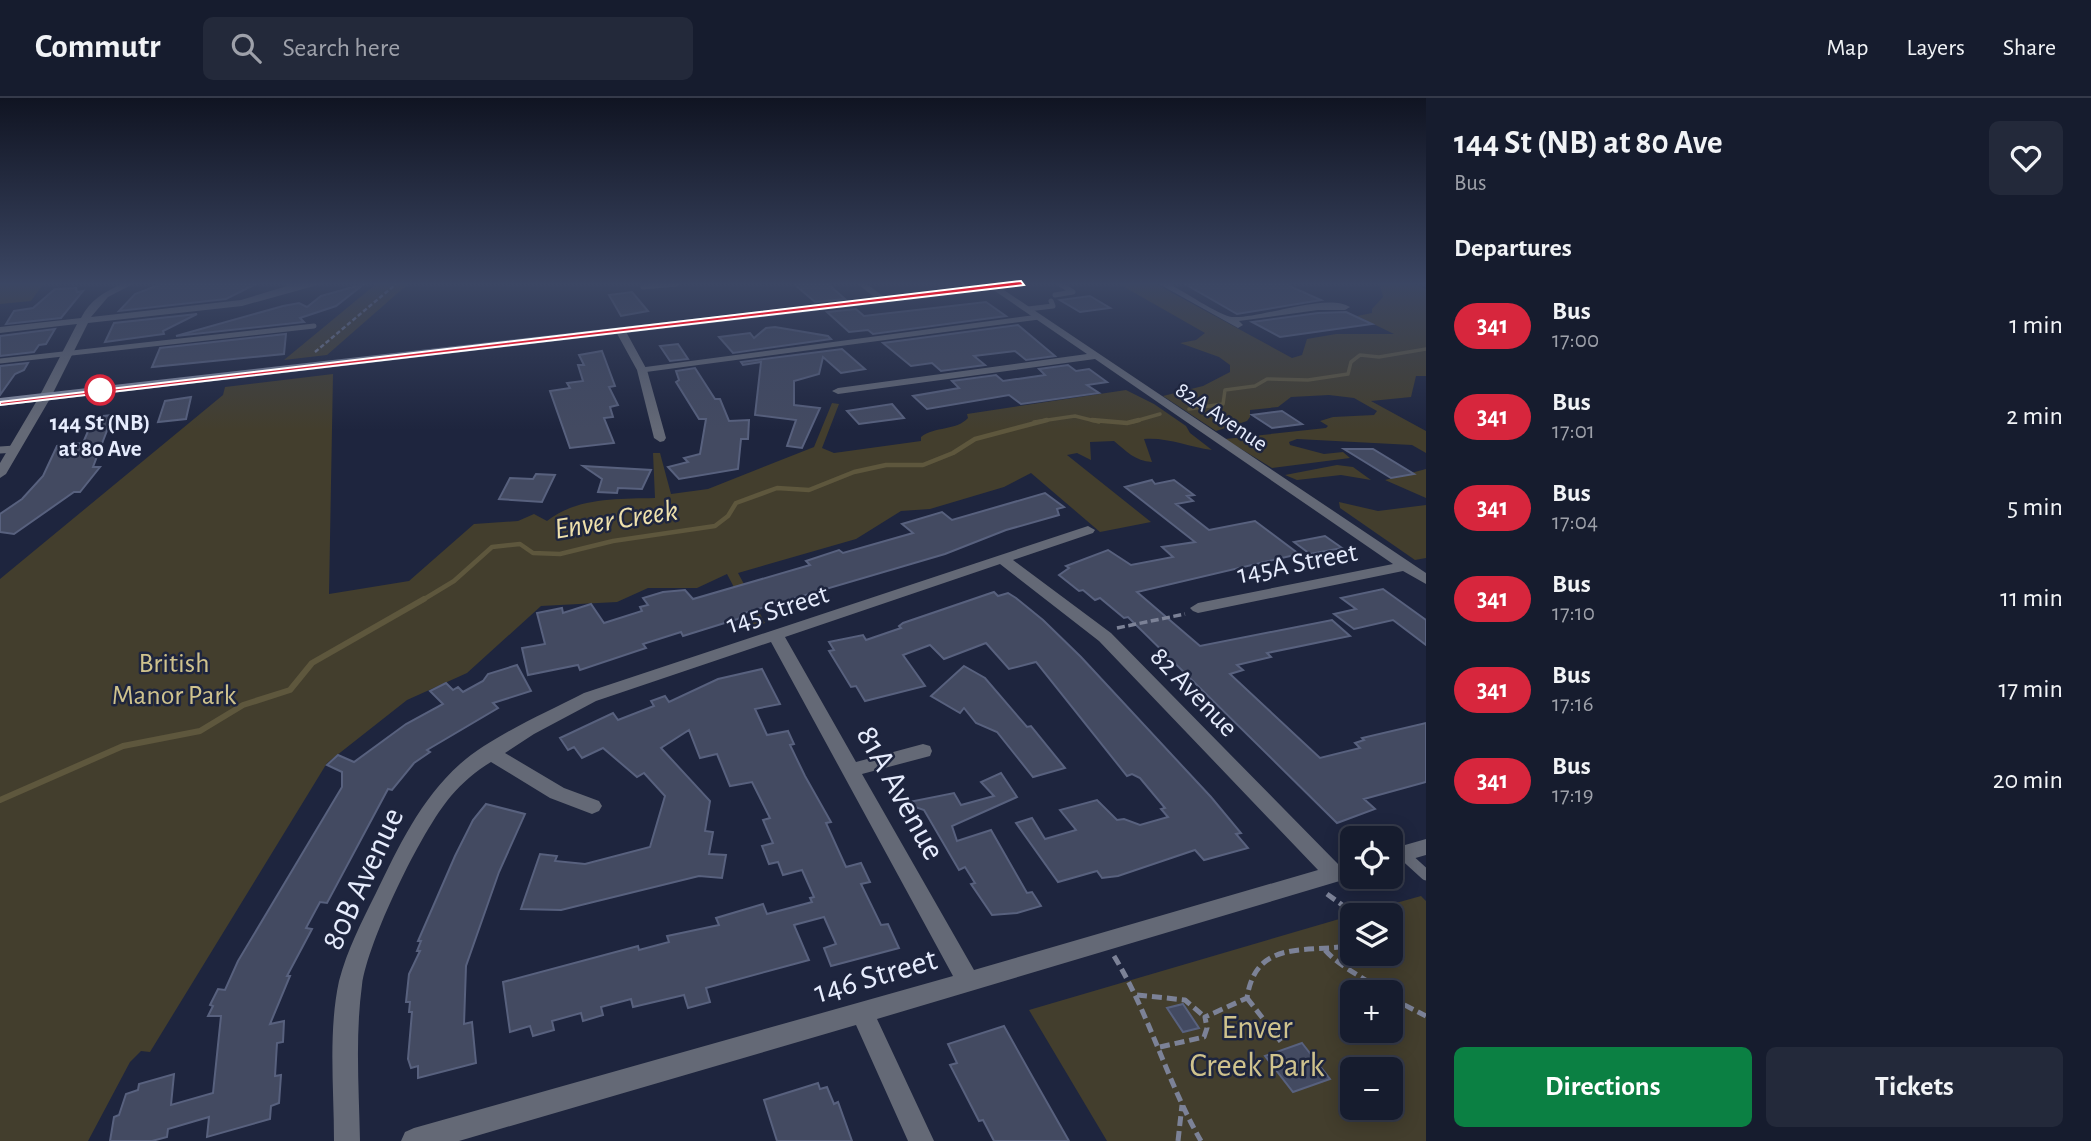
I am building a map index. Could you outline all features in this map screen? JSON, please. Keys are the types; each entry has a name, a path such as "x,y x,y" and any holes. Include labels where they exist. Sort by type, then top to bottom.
{"main road":[{"path":"0,402 605,333"}],"street":[{"path":"0,474 45,397 78,333"},
{"path":"621,333 642,370 660,438"},
{"name":"82A Avenue","path":"1062,333 1426,580"},
{"path":"838,391 1097,356"},
{"name":"145 Street","path":"490,752 590,697 1004,561 1088,530"},
{"name":"82 Avenue","path":"1004,561 1110,642 1338,878"},
{"name":"145A Street","path":"1192,611 1405,566"},
{"name":"81A Avenue","path":"776,636 968,982"},
{"path":"852,770 923,751"},
{"path":"490,752 557,793 592,806"},
{"name":"80B Avenue","path":"346,1141 347,1009 357,958 421,823 451,783 490,752"},
{"path":"1403,854 1426,847"},
{"name":"146 Street","path":"414,1141 1338,878"},
{"path":"862,1012 921,1141"}],"lane":[{"path":"0,361 255,333"},
{"path":"642,370 922,333"},
{"path":"0,450 15,449"},
{"path":"1403,860 1426,875"}],"path":[{"path":"312,353 337,333"},
{"path":"1110,630 1192,611"},
{"path":"1338,878 1350,903"},
{"path":"1105,943 1137,995 1182,1104 1201,1141"},
{"path":"1282,1043 1247,998 1252,974 1264,962 1297,949 1340,947"},
{"path":"1325,950 1338,963 1359,972 1369,980"},
{"path":"1137,995 1185,1000 1205,1017 1207,1028 1204,1037 1160,1047"},
{"path":"1205,1017 1247,998"},
{"path":"1403,1004 1426,1016"},
{"path":"1178,1141 1182,1104"}],"green space":[{"path":"317,333 352,333 327,355 284,360"},
{"path":"1205,333 1245,333 1292,358 1302,355 1307,339 1336,334 1426,333 1426,376 1416,376 1411,397 1371,401 1426,431 1426,453 1412,445 1297,439 1289,442 1290,445 1324,454 1343,452 1350,458 1272,468 1225,439 1326,428 1328,426 1320,421 1333,417 1374,415 1377,411 1354,398 1329,395 1291,397 1278,407 1250,410 1247,421 1216,431 1163,396 1203,386 1230,372 1230,365 1219,357 1180,343 1196,340"},
{"name":"British Manor Park","path":"333,374 329,594 409,581 474,524 518,521 534,514 547,521 585,503 655,498 653,453 660,453 671,494 708,489 814,447 832,403 839,404 822,448 834,453 921,441 921,437 933,431 963,422 968,418 967,414 1126,390 1154,404 1186,426 1190,433 1212,450 1161,439 1144,439 1152,462 1136,458 1114,441 1090,442 1091,460 1077,453 1067,455 1151,522 1100,532 1031,473 1004,487 930,509 901,511 856,539 738,573 765,623 755,627 727,574 697,588 648,588 617,602 541,606 467,673 407,700 327,763 150,1052 141,1051 130,1062 88,1141 0,1141 0,579 223,395 225,387"},
{"path":"1337,465 1353,467 1371,480 1341,475 1297,480 1285,475"},
{"path":"1426,469 1426,498 1385,480"},
{"path":"1339,502 1378,511 1426,505 1426,558 1415,560 1340,508"},
{"name":"Enver Creek Park","path":"1421,896 1426,901 1426,1141 1107,1141 1029,1010 1340,919 1340,966 1403,966 1403,903 1396,903"}],"building":[{"path":"53,333 46,344 39,345 34,352 0,356 0,336"},
{"path":"109,333 164,334 105,342"},
{"path":"188,333 206,333 176,336"},
{"path":"750,333 754,338 760,333 808,333 831,339 733,353 719,337"},
{"path":"960,333 1027,333 1055,356 1026,360 1015,351 974,356 985,365 941,371 932,363 911,366 883,343"},
{"path":"1272,333 1311,333 1280,337"},
{"path":"286,334 284,354 152,367 160,348"},
{"path":"678,344 688,359 670,361 660,346"},
{"path":"842,349 865,369 841,373 823,357 819,374 794,381 794,405 820,408 802,448 787,446 796,420 755,415 761,362 743,365 741,362"},
{"path":"602,351 615,386 609,387 618,405 610,407 613,417 604,418 614,443 570,448 550,391 570,388 567,383 583,381 578,365 584,365 579,355"},
{"path":"28,363 24,370 15,374 0,395 0,366"},
{"path":"1068,365 1076,371 1089,369 1107,382 1087,385 1099,393 1021,404 1009,395 927,409 913,396 959,388 952,381 996,375 1003,381 1045,375 1039,369"},
{"path":"695,368 715,399 720,399 729,421 749,420 748,439 741,439 738,469 679,479 668,467 688,462 684,458 700,454 706,419 699,419 676,382 679,380 676,371"},
{"path":"191,397 186,419 158,422 165,401"},
{"path":"892,404 904,418 859,424 847,411"},
{"path":"1282,411 1302,424 1272,428 1252,415"},
{"path":"113,415 93,467 100,467 80,492 74,492 14,534 0,532 0,514 22,499 43,476 57,446 83,443 94,417"},
{"path":"1344,449 1373,449 1414,474 1391,478"},
{"path":"583,466 651,470 642,489 618,488 617,493 598,492 602,479"},
{"path":"536,474 555,475 542,502 499,499 510,478 533,479"},
{"path":"1152,480 1155,484 1174,480 1194,495 1187,496 1193,501 1176,504 1209,530 1255,521 1299,554 1137,592 1200,646 1332,620 1350,636 1267,653 1271,657 1237,665 1243,670 1230,674 1320,758 1360,748 1355,743 1364,740 1362,738 1426,723 1426,782 1364,799 1375,809 1337,823 1128,617 1124,618 1100,598 1095,600 1083,590 1079,591 1059,575 1069,568 1066,566 1108,550 1131,565 1173,557 1162,547 1195,542 1125,487"},
{"path":"1045,493 1064,507 1057,509 1059,515 1006,530 945,554 741,614 744,617 683,636 681,632 643,644 646,648 580,670 578,665 528,675 522,648 545,644 537,613 562,608 563,613 591,604 604,623 642,611 640,607 648,605 643,598 663,592 685,590 693,599 810,565 806,561 839,550 843,553 913,533 902,524 942,512 952,520"},
{"path":"1325,536 1342,548 1310,554 1294,542"},
{"path":"1383,589 1426,620 1426,645 1393,620 1354,629 1334,614 1356,609 1341,598"},
{"path":"994,592 998,596 1008,593 1016,598 1081,657 1211,797 1241,833 1236,834 1248,848 1204,860 1195,850 1118,876 1102,878 1097,871 1058,882 1016,823 1032,818 1045,839 1076,830 1060,810 1097,800 1117,820 1124,819 1140,825 1168,817 1161,809 1165,808 1140,778 1132,774 1127,776 1036,662 1009,669 986,643 944,659 930,645 903,655 925,686 865,701 856,686 851,687 829,651 834,650 829,642 863,635 866,640 901,628 899,626 903,623"},
{"path":"517,665 531,691 493,703 498,708 427,750 430,752 414,763 392,790 388,789 327,903 320,902 306,928 312,929 287,976 290,976 270,1024 284,1021 283,1042 277,1043 275,1076 281,1075 279,1103 271,1106 270,1119 207,1137 209,1117 168,1129 167,1137 152,1141 110,1141 114,1117 119,1115 126,1094 138,1090 139,1084 174,1074 171,1105 213,1093 221,1016 208,1016 213,1006 210,1005 218,989 225,990 238,961 342,787 342,772 327,765 338,755 354,762 406,724 443,704 430,691 446,683 453,690 458,687 463,692 483,681 488,674"},
{"path":"964,666 985,678 1027,727 1031,726 1065,768 1033,777 997,732 976,723 964,708 960,713 931,696"},
{"path":"762,669 780,704 755,709 767,735 788,731 794,744 790,745 831,822 826,823 846,867 861,863 870,882 861,884 881,925 888,924 899,948 831,966 824,948 836,944 824,917 794,925 809,960 706,988 710,1002 688,1008 684,995 633,1007 631,999 601,1007 603,1015 583,1021 581,1013 552,1021 554,1030 533,1036 530,1026 510,1032 503,982 638,946 639,950 669,942 667,936 719,925 716,918 763,904 767,914 812,902 810,898 814,897 802,870 783,875 778,862 769,864 762,846 773,843 763,820 770,818 752,782 730,786 717,754 700,758 689,730 661,748 710,801 705,831 713,832 709,854 726,855 722,878 699,876 561,910 521,909 540,854 557,856 555,861 585,864 650,847 665,796 644,773 637,777 603,748 582,758 574,747 568,750 560,738 613,713 618,720 654,706 651,701 665,696 669,702 718,679"},
{"path":"1001,773 1017,797 952,826 957,841 991,830 1027,893 1032,892 1041,906 1017,913 992,915 971,884 975,883 965,867 959,870 924,810 904,803 954,793 961,805 994,796 981,782"},
{"path":"486,804 525,814 499,872 466,966 464,1024 472,1022 476,1063 418,1078 418,1066 411,1068 408,1059 412,1012 409,1012 410,1002 406,1002 409,974 420,951 417,951 421,941 418,941 455,856 473,820"},
{"path":"1183,1004 1199,1028 1183,1032 1167,1008"},
{"path":"1004,1026 1069,1141 994,1141 983,1120 979,1121 950,1065 957,1063 948,1044"},
{"path":"1302,1043 1330,1079 1293,1092 1265,1056"},
{"path":"818,1083 820,1089 827,1087 834,1104 838,1102 852,1141 777,1141 764,1100"}],"waterway":[{"name":"Enver Creek","path":"1189,409 1223,404 1225,390 1255,386 1267,379 1308,380 1348,374 1351,362 1360,355 1379,357 1426,349"},
{"name":"Enver Creek","path":"1139,420 1160,414"},
{"name":"Enver Creek","path":"1046,420 1075,416 1099,422"},
{"name":"Enver Creek","path":"421,601 454,581 492,547 520,544 533,553 560,554 613,541 715,526 728,516 736,503 777,488 809,490 854,472 886,465 923,465 953,453 975,439 1046,420"},
{"name":"Enver Creek","path":"1034,422 1046,420"},
{"name":"Enver Creek","path":"1092,420 1127,423 1139,420"},
{"name":"Enver Creek","path":"1132,422 1139,420"},
{"name":"Enver Creek","path":"0,800 123,746 200,731 243,705 290,690 312,663 424,599"}],"bus line":[{"name":"341","path":"0,402 600,333"}],"place":[{"name":"144 St (NB) at 80 Ave","path":"100,390"}]}
